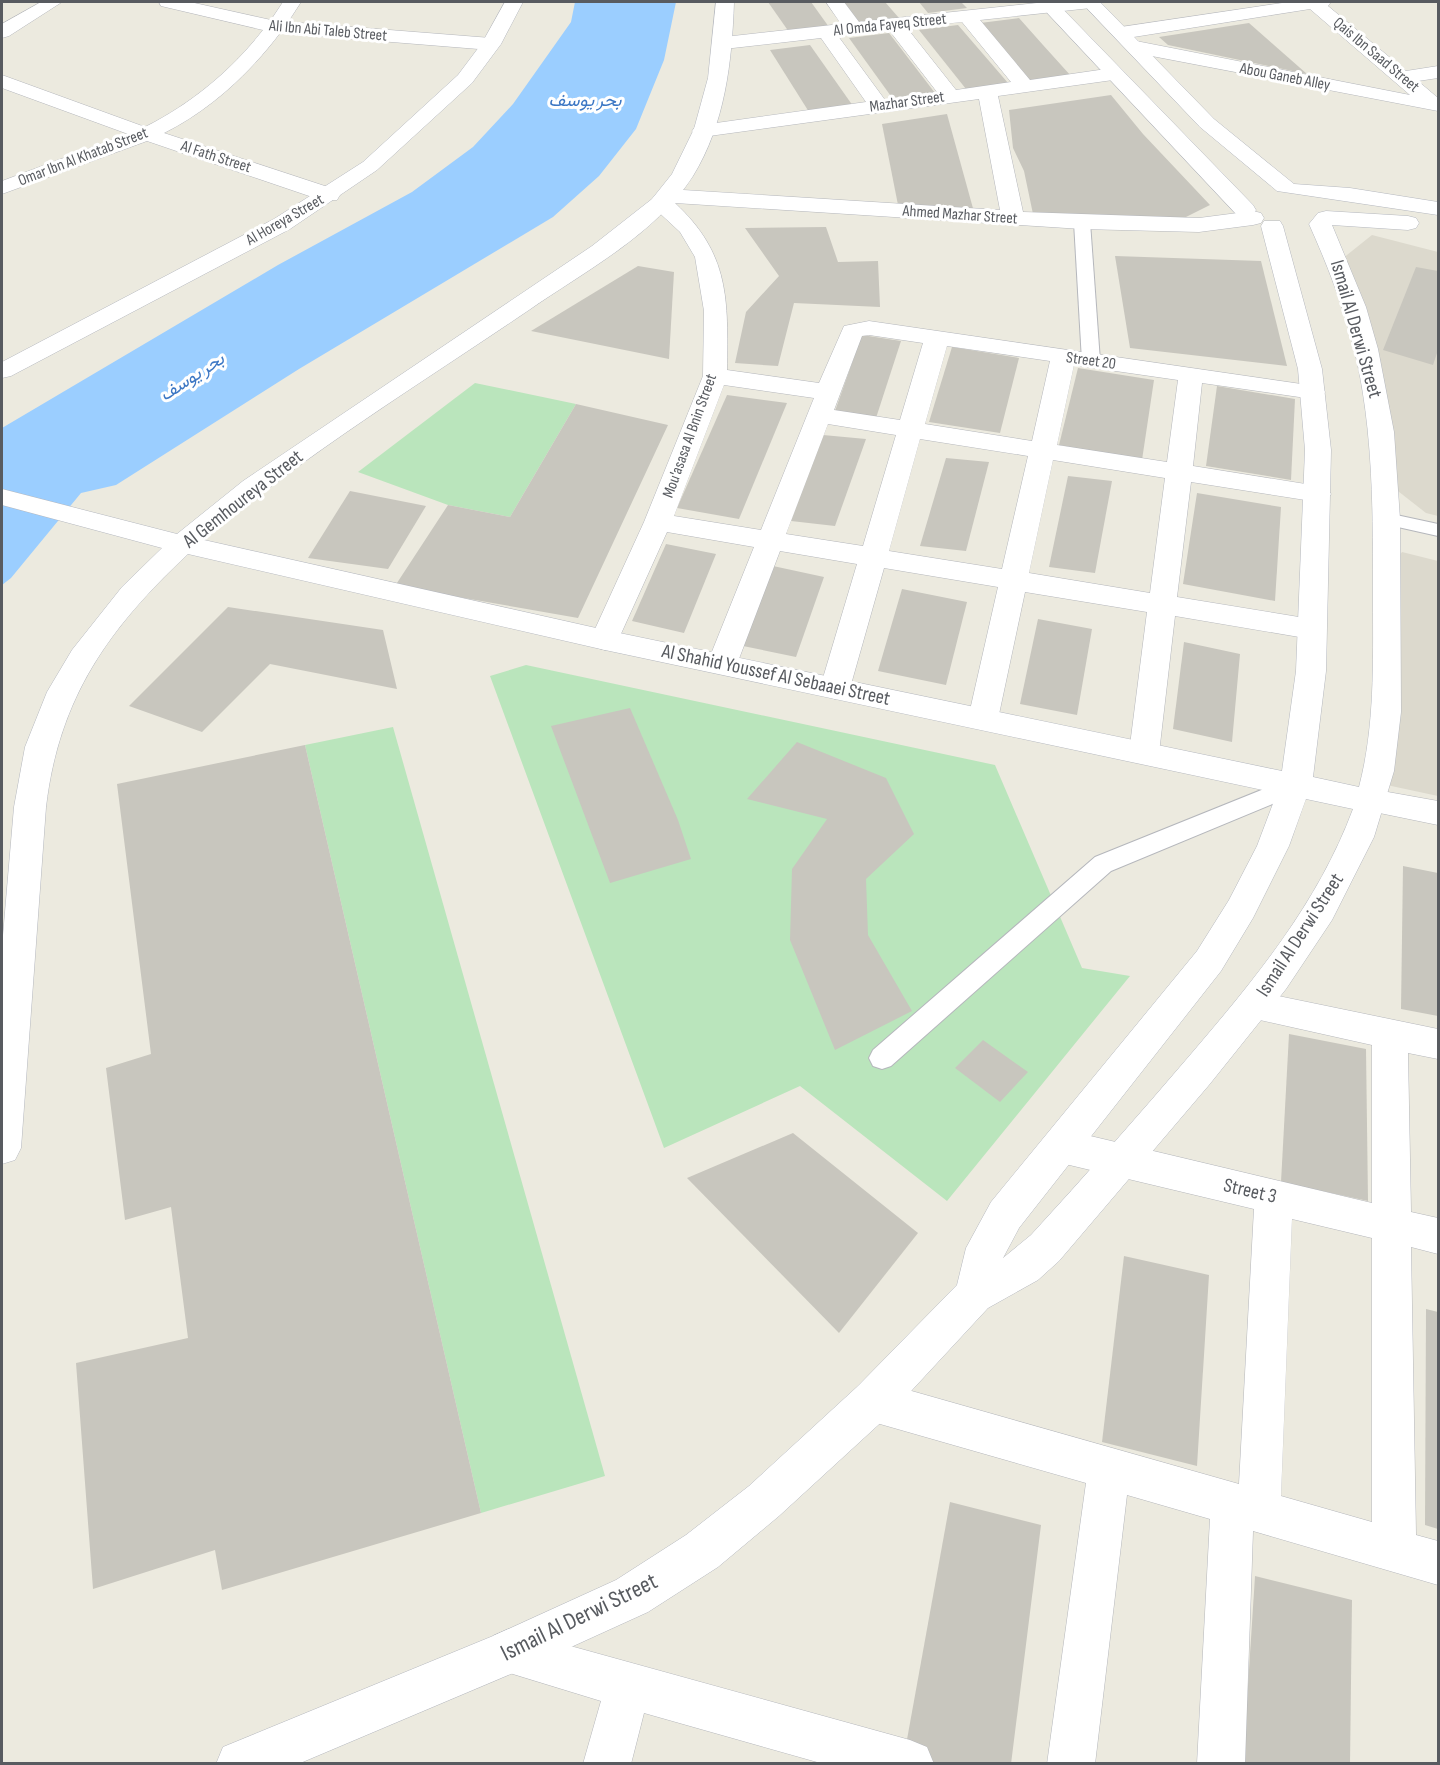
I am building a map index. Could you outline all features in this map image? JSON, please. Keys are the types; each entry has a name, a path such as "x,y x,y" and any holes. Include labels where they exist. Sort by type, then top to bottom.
{"street":[{"path":"2,32 53,2"},
{"name":"Ali Ibn Abi Taleb Street","path":"168,2 277,27 491,44"},
{"name":"Omar Ibn Al Khatab Street","path":"2,188 146,134 208,94 236,72 277,27 292,2"},
{"name":"Al Horeya Street","path":"2,371 282,224 370,166 429,115 465,79 491,44 514,2"},
{"name":"Al Gemhoureya Street","path":"2,1148 32,798 46,729 77,665 116,610 182,544 252,487 600,251 638,224 664,199 687,168 712,106 724,44 725,2"},
{"path":"835,2 854,29"},
{"path":"910,2 925,21"},
{"path":"1091,2 1207,123 1292,188 1311,193 1326,206 1287,222 1242,202 1246,194 1256,189 1292,188 1350,194 1438,209"},
{"name":"Al Omda Fayeq Street","path":"724,44 967,16 991,7 1091,2"},
{"path":"1129,40 1316,2"},
{"name":"Qais Ibn Saad Street","path":"1316,2 1437,108"},
{"name":"Ismail Al Derwi Street","path":"240,1764 508,1653 632,1596 702,1551 764,1501 873,1401 974,1295 1001,1282 1031,1261 1122,1161 1254,1006 1319,911 1346,864 1371,801 1385,727 1387,519 1384,443 1372,369 1339,263 1287,222 1113,74 1047,4"},
{"path":"967,16 1025,86"},
{"path":"894,24 950,96"},
{"path":"826,32 879,106"},
{"name":"Abou Ganeb Alley","path":"1129,40 1437,108"},
{"path":"1402,78 1438,72"},
{"name":"Mazhar Street","path":"702,131 1113,74"},
{"name":"Al Fath Street","path":"2,81 146,134 329,195"},
{"path":"987,91 1013,218"},
{"name":"Ahmed Mazhar Street","path":"664,199 1082,222 1199,225 1366,219 1438,229"},
{"name":"Mou'asasa Al Bnin Street","path":"605,640 658,522 715,376 716,311 706,257 689,228 664,199"},
{"name":"Ismail Al Derwi Street","path":"974,1295 982,1259 995,1231 1209,961 1241,909 1273,846 1296,785 1308,704 1318,450 1310,369 1287,222"},
{"name":"Street 20","path":"822,403 849,336 857,329 868,328 1313,392"},
{"path":"835,688 937,338"},
{"path":"983,719 1063,357"},
{"path":"1144,753 1191,375"},
{"path":"715,376 822,403 910,429 1318,494"},
{"path":"722,664 822,403"},
{"name":"Al Shahid Youssef Al Sebaaei Street","path":"2,497 182,544 605,640 1371,801 1438,813"},
{"path":"658,522 872,559 1311,629"},
{"path":"1254,1006 1438,1044"},
{"path":"1390,1034 1394,1550"},
{"name":"Street 3","path":"1061,1146 1438,1236"},
{"path":"1221,1764 1274,1197"},
{"path":"873,1401 1438,1563"},
{"path":"1071,1764 1109,1468"},
{"path":"508,1653 910,1764"},
{"path":"607,1764 628,1685"}],"lane":[{"path":"1082,222 1091,361"},
{"path":"1387,519 1438,530"},
{"path":"882,1058 1103,864 1296,785"}],"shaded area":[{"path":"1372,235 1438,252 1438,516 1426,513 1389,484 1342,259"},
{"path":"1402,552 1438,561 1438,796 1382,784 1391,566"}],"green space":[{"path":"475,383 576,404 510,517 448,505 358,472"},
{"path":"526,665 995,765 1082,968 1130,976 947,1201 800,1086 664,1148 490,676"},
{"path":"393,727 605,1476 481,1513 305,745"}],"water":[{"name":"بحر يوسف","path":"575,2 676,2 664,60 636,129 599,176 553,217 299,369 116,485 81,493 11,578 2,585 2,428 278,265 412,192 473,147 513,104 571,22"}],"building":[{"path":"768,2 811,2 829,27 789,32"},
{"path":"843,2 885,2 899,18 859,23"},
{"path":"919,2 961,2 967,8 928,13"},
{"path":"1019,18 1071,76 1030,82 980,23"},
{"path":"1249,23 1307,74 1168,45 1159,37"},
{"path":"958,25 1008,83 966,89 919,30"},
{"path":"889,33 935,93 893,99 849,38"},
{"path":"810,45 853,106 809,112 770,50"},
{"path":"1111,95 1143,134 1210,205 1170,225 1033,214 1024,171 1013,148 1009,110"},
{"path":"947,114 974,212 898,205 882,124"},
{"path":"826,227 838,262 878,261 880,307 794,303 778,366 735,363 746,312 779,276 745,228"},
{"path":"1115,256 1261,261 1287,366 1130,348"},
{"path":"638,266 674,272 669,359 531,331"},
{"path":"1416,267 1438,271 1438,350 1433,365 1383,350"},
{"path":"862,335 901,341 876,418 835,411"},
{"path":"952,347 1019,358 1000,433 929,422"},
{"path":"1078,368 1154,380 1142,460 1059,445"},
{"path":"1217,386 1295,399 1291,480 1206,466"},
{"path":"727,395 787,403 739,519 677,508"},
{"path":"576,404 668,425 578,618 395,586 448,505 510,517"},
{"path":"823,435 866,439 835,526 791,521"},
{"path":"946,458 989,462 966,551 920,546"},
{"path":"1068,476 1112,481 1095,573 1049,567"},
{"path":"350,491 426,506 388,569 308,558"},
{"path":"1197,493 1281,507 1275,601 1183,584"},
{"path":"666,544 716,554 684,633 632,621"},
{"path":"773,566 824,577 796,657 743,646"},
{"path":"902,589 967,602 946,685 878,671"},
{"path":"228,607 383,630 397,689 270,664 202,732 129,706"},
{"path":"1038,619 1092,629 1077,715 1020,704"},
{"path":"1184,642 1240,654 1232,742 1173,729"},
{"path":"630,708 678,820 691,859 610,883 551,726"},
{"path":"797,742 886,778 914,834 866,879 868,935 912,1011 835,1050 790,940 792,869 827,819 747,799"},
{"path":"305,745 481,1513 222,1590 215,1550 93,1589 76,1363 188,1338 171,1207 125,1220 106,1068 151,1054 117,784"},
{"path":"1403,866 1438,873 1438,1016 1401,1009"},
{"path":"1289,1034 1366,1049 1368,1201 1281,1182"},
{"path":"983,1040 1028,1072 1000,1102 955,1068"},
{"path":"793,1133 918,1233 839,1333 687,1178"},
{"path":"1124,1256 1209,1275 1197,1466 1102,1442"},
{"path":"1426,1309 1438,1312 1438,1529 1425,1525"},
{"path":"950,1502 1041,1525 1011,1764 930,1764 904,1756"},
{"path":"1255,1576 1352,1600 1350,1764 1243,1764"}]}
